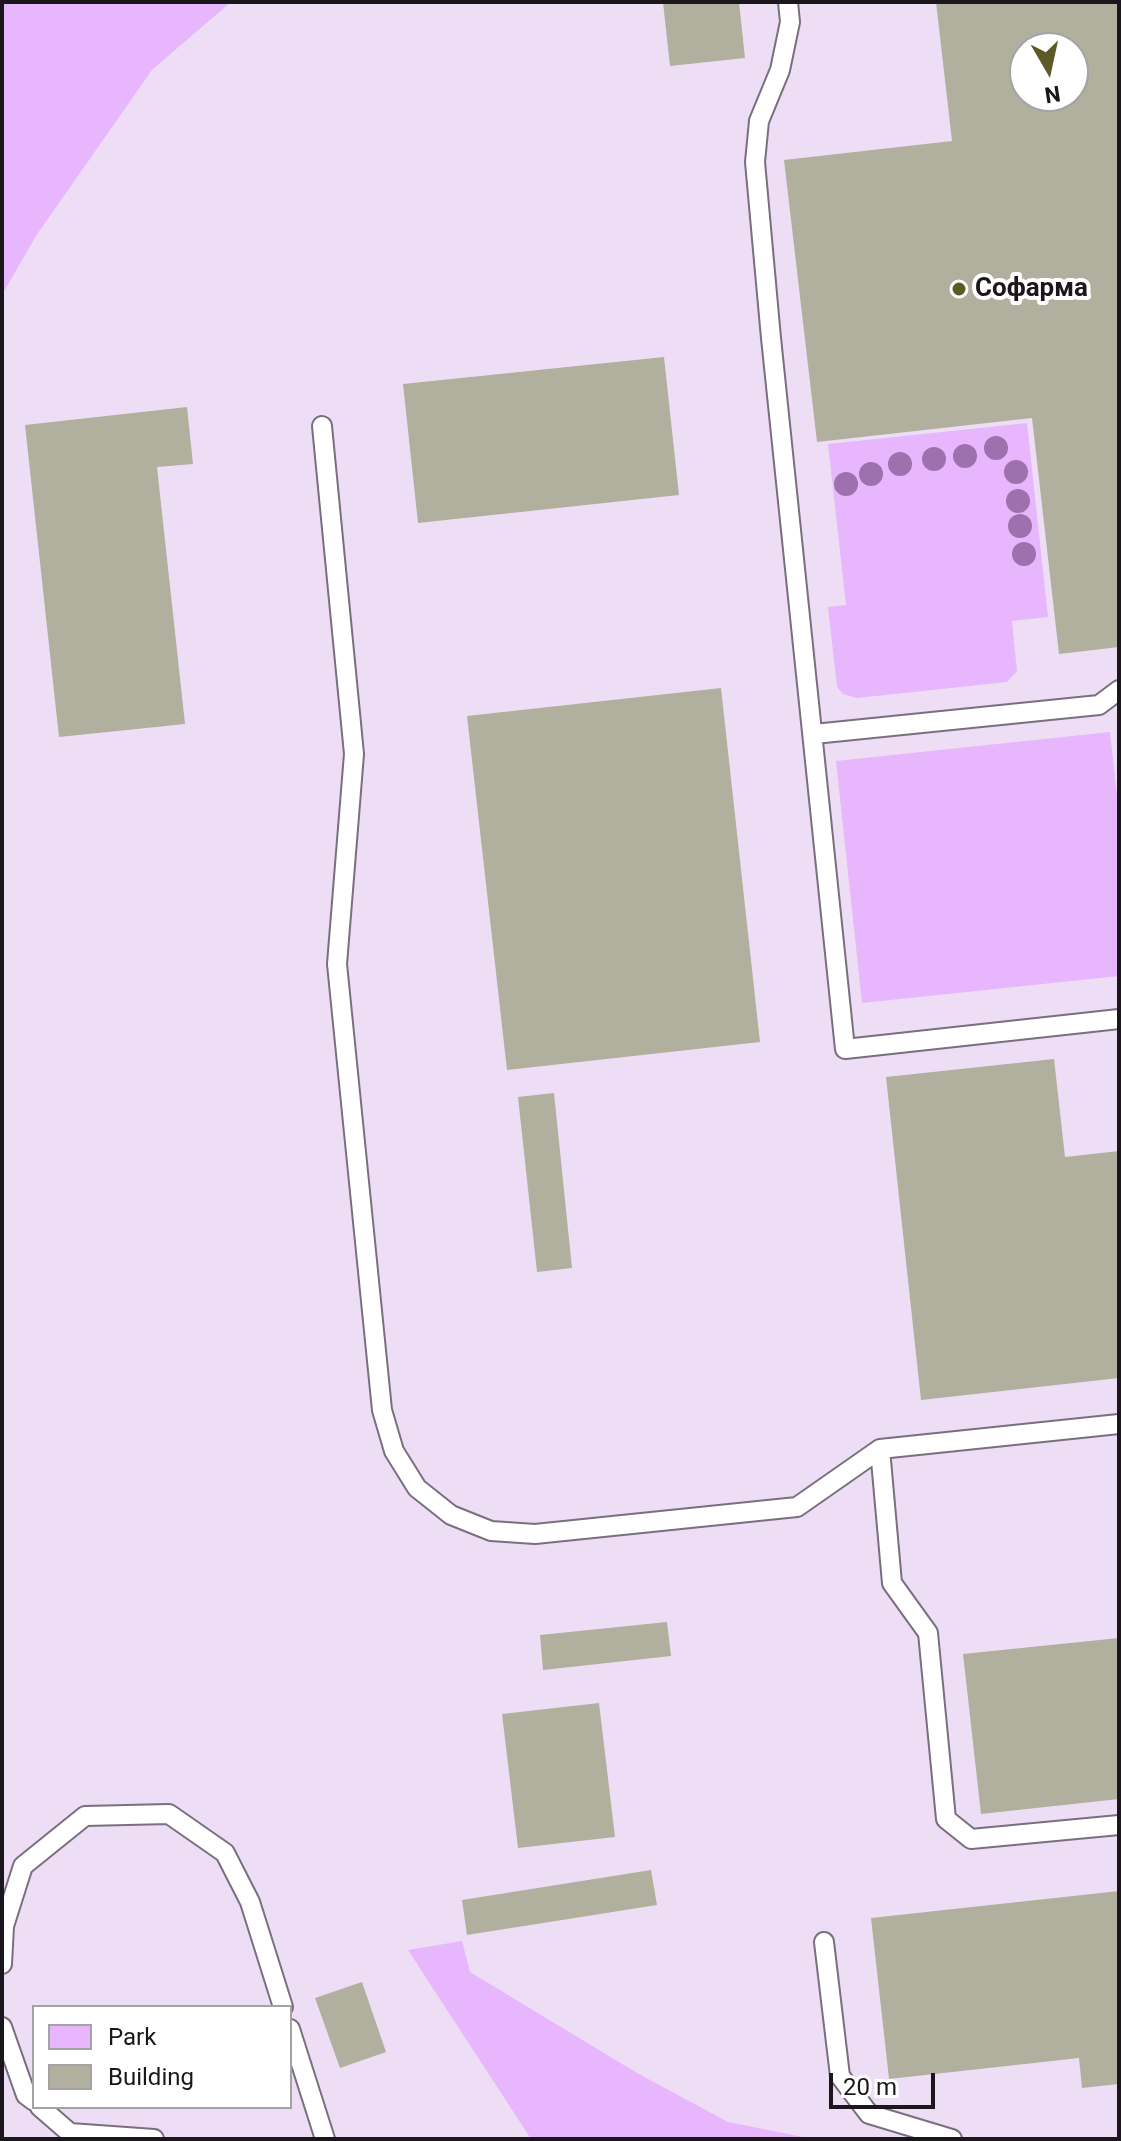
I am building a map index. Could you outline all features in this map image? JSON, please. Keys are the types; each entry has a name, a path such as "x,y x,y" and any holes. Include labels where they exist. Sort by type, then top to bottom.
{"lane":[{"path":"788,2 790,22 780,70 759,121 755,162 845,1049 1119,1019"},
{"path":"322,426 354,754 337,964 382,1410 394,1451 417,1488 451,1515 491,1531 535,1534 797,1507 880,1449 1119,1424"},
{"path":"814,734 1099,705 1119,690"},
{"path":"880,1449 892,1583 928,1633 946,1819 971,1839 1119,1825"},
{"path":"2,1964 4,1926 23,1866 85,1816 169,1814 225,1853 250,1902 282,2005"},
{"path":"824,1942 840,2076 869,2114 952,2139"},
{"path":"2,2027 26,2095 32,2100"},
{"path":"292,2035 325,2139"},
{"path":"42,2109 70,2133 154,2139"}],"shaded area":[{"path":"231,2 1119,2 1119,2139 2,2139 2,295 36,236 152,70"}],"green space":[{"path":"2,2 231,2 152,70 36,236 2,295"},
{"path":"1027,423 1048,617 1012,621 1017,671 1007,682 857,698 843,694 837,687 828,607 846,605 828,444"},
{"path":"1110,732 1119,815 1119,976 862,1003 836,761"},
{"path":"462,1941 470,1972 637,2073 728,2122 813,2139 531,2139 408,1950"}],"building":[{"path":"663,2 739,2 745,58 670,66"},
{"name":"Софарма","path":"936,2 1119,2 1119,647 1059,654 1032,418 817,442 784,160 952,141"},
{"path":"664,357 679,495 418,523 403,384"},
{"path":"187,407 193,464 157,467 185,724 59,737 25,425"},
{"path":"721,688 760,1042 507,1070 467,716"},
{"path":"1054,1059 1065,1157 1119,1151 1119,1378 921,1400 886,1077"},
{"path":"554,1093 572,1268 537,1272 518,1097"},
{"path":"667,1622 671,1656 543,1670 540,1635"},
{"path":"1119,1638 1119,1799 981,1814 963,1654"},
{"path":"599,1703 615,1837 518,1848 502,1714"},
{"path":"651,1870 657,1905 467,1935 462,1900"},
{"path":"1119,1891 1119,2084 1082,2088 1079,2058 889,2079 871,1918"},
{"path":"362,1982 386,2052 340,2068 315,1998"}],"place":[{"name":"Софарма","path":"959,289"}]}
